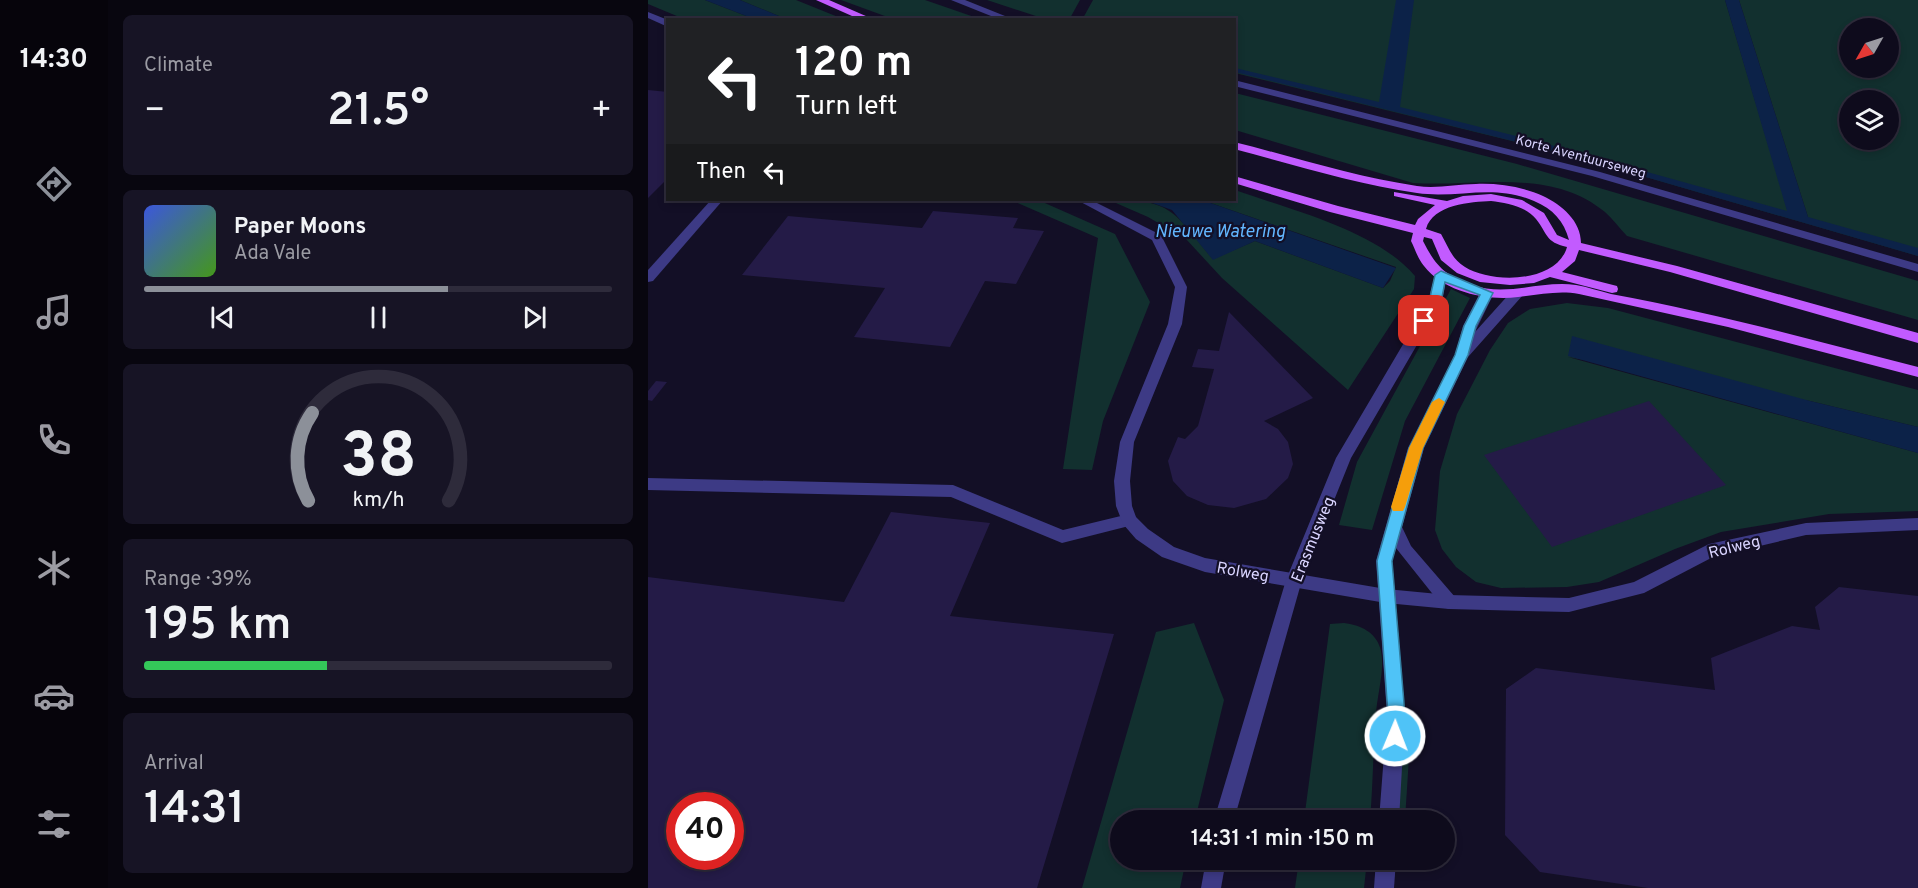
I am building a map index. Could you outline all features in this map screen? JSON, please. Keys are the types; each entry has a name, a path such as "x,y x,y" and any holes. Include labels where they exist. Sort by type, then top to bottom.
{"main road":[{"path":"820,0 866,18"},
{"path":"1236,146 1357,178 1422,201 1445,204 1473,197 1489,197 1520,204 1543,218 1550,228 1552,237 1575,246 1673,269 1918,338"},
{"path":"1357,178 1433,191 1498,188 1536,198 1552,207 1572,230 1587,238 1673,269"},
{"path":"1236,180 1418,236 1437,237 1438,247 1453,265 1480,278 1497,281 1525,281 1549,273 1567,261 1575,246 1572,230"},
{"path":"1445,204 1423,220 1418,236 1424,259 1441,275 1470,289 1516,296 1572,289 1651,304 1918,372"},
{"path":"1549,273 1577,278 1651,304"},
{"path":"1487,293 1497,281"}],"street":[{"path":"956,0 1006,18"},
{"path":"648,15 666,23"},
{"name":"Korte Aventuurseweg","path":"1236,84 1596,174 1918,268"},
{"path":"648,278 716,201"},
{"path":"648,484 953,491 1062,537 1129,520 1124,506 1122,481 1127,442 1175,324 1181,287 1157,238 1085,201"},
{"name":"Erasmusweg","path":"1227,810 1294,580 1344,458 1435,302 1441,275"},
{"path":"1390,810 1396,715 1384,561 1416,448 1462,355 1470,326 1487,293"},
{"path":"1462,355 1516,296"},
{"name":"Rolweg","path":"1129,520 1142,534 1168,552 1205,564 1386,596 1449,602 1569,605 1638,588 1709,551 1806,529 1918,524"},
{"path":"1393,525 1405,549 1449,602"},
{"path":"1211,888 1214,870"},
{"path":"1384,888 1385,870"}],"green space":[{"path":"648,0 705,0 751,18 682,18 648,4"},
{"path":"740,0 796,0 841,18 784,18"},
{"path":"841,0 925,0 977,18 890,18"},
{"path":"987,0 1080,0 1070,18 1042,18"},
{"path":"1093,0 1725,0 1788,211 1808,217 1739,0 1918,0 1918,256 1577,157 1236,73 1236,18 1083,18"},
{"path":"1236,93 1517,164 1918,281 1918,320 1627,236 1605,212 1584,198 1561,189 1513,182 1413,183 1236,130"},
{"path":"1236,190 1306,214 1356,234 1378,246 1415,276 1414,289 1348,390 1222,278 1186,239 1148,217 1111,201 1147,202 1171,212 1213,259 1255,241 1383,288 1390,281 1396,267 1205,201 1236,201"},
{"path":"1013,201 1040,201 1115,234 1150,302 1103,421 1092,470 1063,469 1098,238"},
{"path":"1451,289 1470,298 1405,421 1372,530 1339,525 1357,462"},
{"path":"1567,303 1608,308 1918,390 1918,427 1810,401 1568,357 1918,453 1918,511 1829,514 1721,532 1599,582 1567,587 1501,588 1476,582 1456,567 1442,549 1435,530 1440,471 1457,414 1490,350 1508,323 1530,309"},
{"path":"1194,623 1224,700 1197,810 1110,810 1110,870 1184,870 1180,888 1082,888 1156,632"},
{"path":"1344,623 1367,631 1376,639 1381,651 1382,666 1376,715 1371,810 1305,810 1330,624"},
{"path":"1402,725 1411,726 1406,810 1397,810"},
{"path":"1298,870 1366,870 1364,888 1295,888"}],"water":[{"path":"705,0 740,0 784,18 751,18"},
{"path":"1396,0 1414,0 1400,107 1536,141 1787,211 1725,0 1739,0 1808,217 1918,248 1918,256 1577,157 1236,72 1236,68 1379,102"},
{"name":"Nieuwe Watering","path":"1147,201 1205,201 1396,268 1383,288 1255,241 1213,260 1172,210"},
{"path":"1572,336 1810,401 1918,427 1918,453 1568,356"}],"building":[{"path":"648,90 666,92 666,180 648,198"},
{"path":"933,211 1018,218 1013,228 1044,231 1016,284 985,281 950,347 854,337 885,288 742,275 788,216 922,228"},
{"path":"1229,312 1313,398 1264,421 1278,429 1288,442 1293,464 1288,478 1266,499 1234,508 1208,505 1187,496 1173,481 1168,461 1178,437 1185,439 1198,426 1214,369 1192,367 1198,349 1219,351"},
{"path":"656,381 667,382 652,401 648,400 648,391"},
{"path":"1649,401 1726,485 1552,547 1484,455"},
{"path":"891,512 990,523 950,616 1114,634 1037,888 648,888 648,577 844,602"},
{"path":"1839,587 1918,596 1918,888 1648,888 1540,872 1505,835 1506,689 1536,668 1715,690 1711,658 1792,626 1820,630 1815,607"}],"slow traffic":[{"path":"1398,507 1416,448 1439,402"}],"route":[{"path":"1395,736 1396,715 1384,561 1416,448 1462,355 1470,326 1487,293 1454,283 1441,275 1435,302 1424,321"}]}
